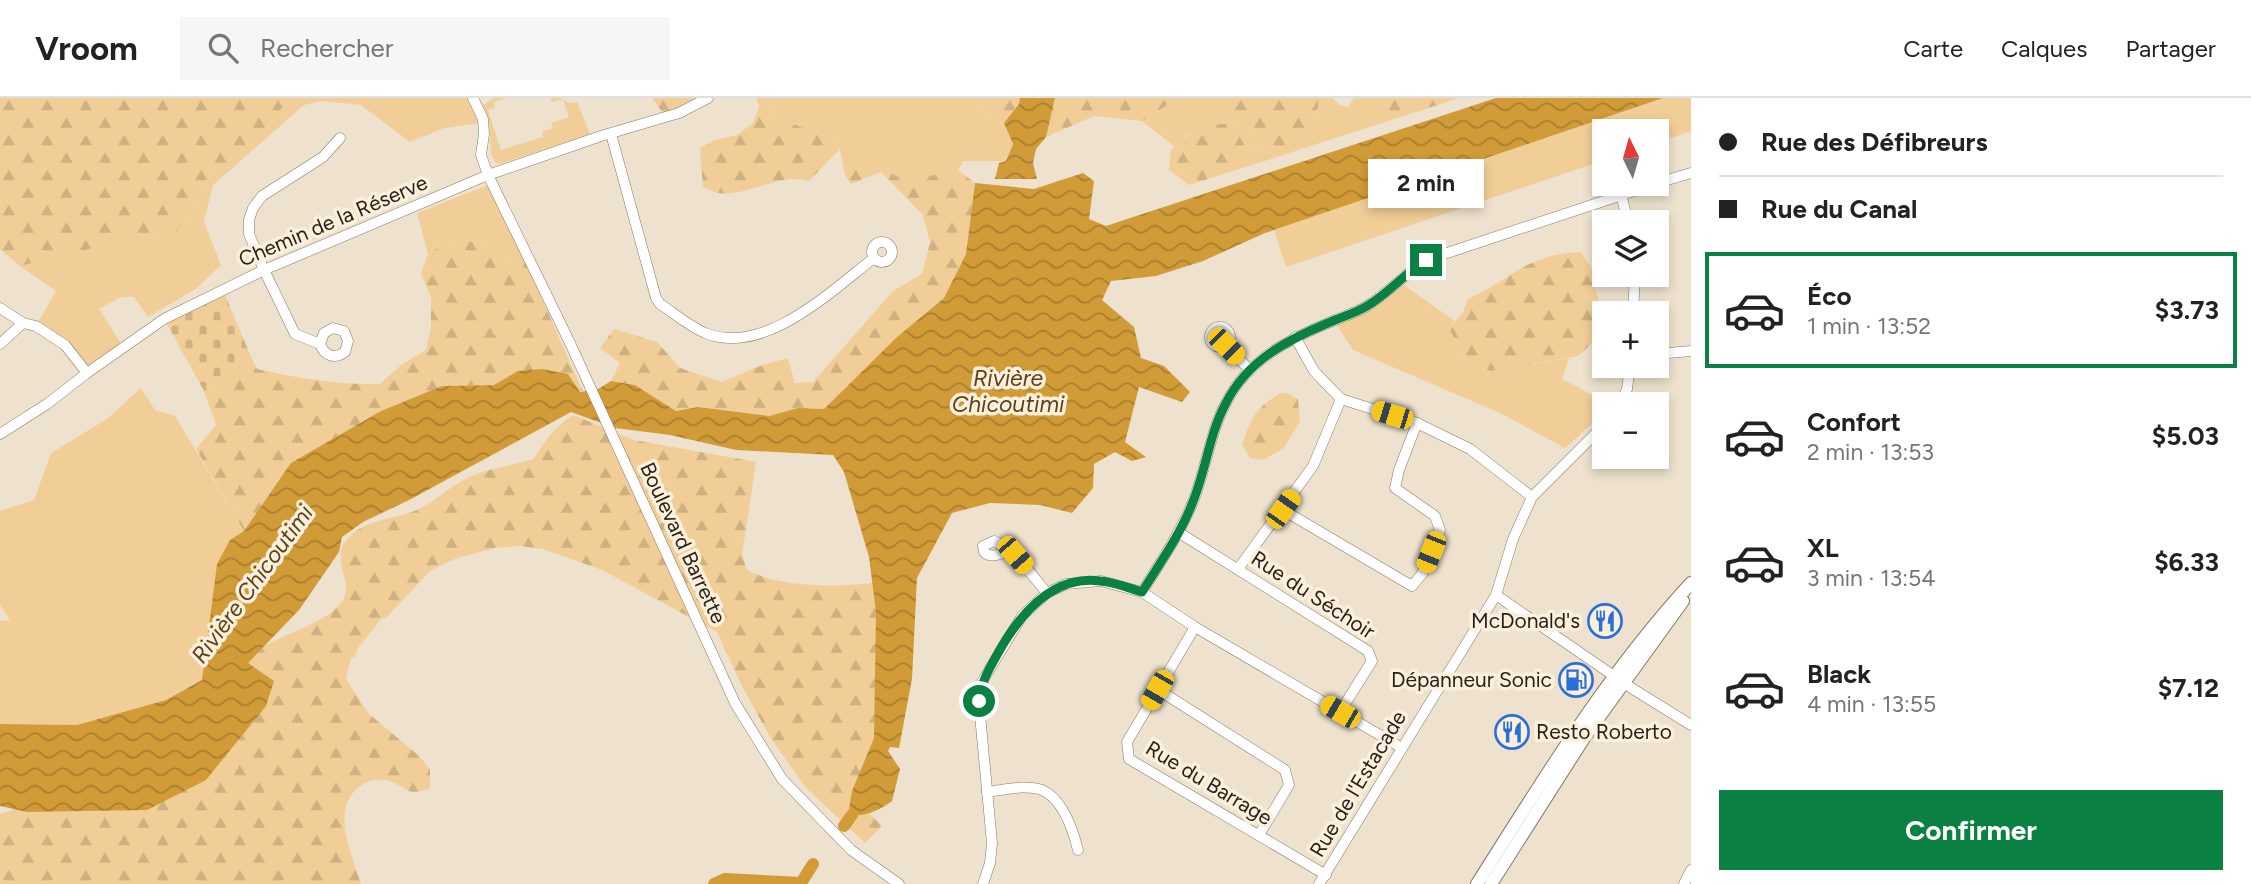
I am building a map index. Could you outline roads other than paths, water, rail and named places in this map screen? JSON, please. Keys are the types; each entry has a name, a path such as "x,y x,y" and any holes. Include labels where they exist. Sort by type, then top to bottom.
{"main road":[{"path":"1491,884 1656,621 1691,583"},
{"path":"1477,884 1562,750 1691,589"}],"street":[{"name":"Boulevard Barrette","path":"473,98 483,119 481,155 488,175 570,343 735,703 782,779 850,850 899,884"},
{"name":"Chemin de la Réserve","path":"0,434 47,404 164,319 264,270 488,175 680,113 708,98"},
{"path":"611,134 656,299 707,334 741,337 759,335 774,329 874,258"},
{"path":"320,344 295,334 249,234 249,220 253,208 262,196 323,156 340,138"},
{"path":"1670,179 1691,173"},
{"path":"1142,592 1193,503 1211,441 1226,402 1250,370 1270,352 1295,337 1364,308 1392,290 1413,268 1426,260 1615,196"},
{"path":"0,308 23,323 36,326 65,345 87,373"},
{"path":"0,344 23,323"},
{"path":"1295,337 1314,371 1341,399 1417,423 1470,449 1531,497"},
{"path":"1226,346 1250,370"},
{"path":"1669,353 1691,351"},
{"path":"1238,569 1313,466 1341,399"},
{"path":"1283,509 1412,586 1422,574 1440,530 1435,516 1395,488 1417,423"},
{"name":"Rue de l'Estacade","path":"1319,884 1496,595 1513,539 1531,497 1592,437"},
{"name":"Rue du Séchoir","path":"1178,532 1368,651 1372,661 1340,712"},
{"path":"1009,550 1048,593"},
{"path":"983,884 990,863 992,843 979,715 983,680 1022,616 1048,593 1066,584 1087,580 1101,581 1142,592 1195,627 1402,748"},
{"path":"1496,595 1691,725"},
{"name":"Rue du Barrage","path":"1195,627 1127,742 1129,759 1326,875"},
{"path":"1157,690 1285,770 1289,785 1259,835"},
{"path":"987,792 1018,788 1042,790 1060,806 1074,834 1078,849"},
{"path":"1684,884 1691,870"}],"water":[{"path":"1020,98 1055,98 1046,137 1036,149 1033,163 1037,179 995,179 999,163 1006,161 1013,144 1004,123 1019,104"},
{"name":"Rivière Chicoutimi","path":"1496,98 1663,98 1601,119 1592,119 1592,122 1265,233 1203,261 1156,276 1111,281 1102,300 1134,327 1141,358 1164,366 1190,392 1182,402 1139,387 1125,442 1146,457 1132,461 1115,452 1094,464 1093,488 1072,513 1040,505 990,503 952,513 917,578 912,679 899,748 890,747 888,751 900,769 892,801 868,814 852,815 849,809 852,791 874,738 876,612 869,557 844,472 833,455 736,450 670,435 615,428 571,412 411,499 363,522 342,537 339,552 299,610 248,663 274,681 266,706 206,780 147,810 27,812 0,806 0,724 77,725 166,700 202,680 217,564 230,540 244,531 291,463 381,411 442,386 494,385 518,371 542,369 568,374 580,392 598,389 611,381 635,385 676,411 698,407 769,416 798,408 824,409 897,337 944,298 966,254 975,183 1034,189 1083,173 1094,181 1089,219 1106,226"}],"waterway":[{"path":"844,826 852,815"},
{"path":"714,884 725,879 801,883 813,864"}],"place":[{"name":"McDonald's","path":"1605,621"},
{"name":"Dépanneur Sonic","path":"1576,680"},
{"name":"Resto Roberto","path":"1512,732"}]}
